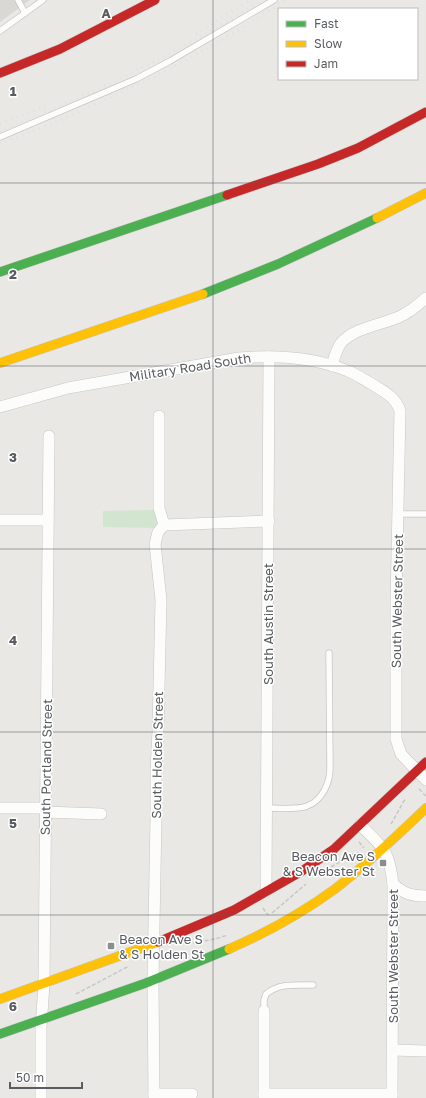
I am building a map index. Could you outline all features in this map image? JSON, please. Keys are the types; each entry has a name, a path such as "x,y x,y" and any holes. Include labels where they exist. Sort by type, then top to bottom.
{"main road":[{"path":"0,73 36,60 71,44 155,0"},
{"path":"0,272 318,164 358,148 424,113"},
{"path":"0,363 187,300 261,271 329,242 426,193"},
{"path":"0,999 153,944 234,910 302,871 327,853 360,825 426,762"},
{"path":"0,1034 153,980 227,950 274,927 301,912 331,891 384,849 426,808"}],"street":[{"path":"332,366 335,354 346,338 362,330 410,312 426,298"},
{"name":"Military Road South","path":"0,407 68,388 239,358 269,357 294,358 348,371 384,391 398,404 400,410"},
{"name":"South Austin Street","path":"266,891 269,357"},
{"name":"South Webster Street","path":"400,410 395,729 396,740 401,754 426,780"},
{"path":"159,416 159,508 164,525 269,521"},
{"name":"South Portland Street","path":"41,1098 44,984 49,436"},
{"path":"0,520 48,520"},
{"name":"South Holden Street","path":"154,1096 153,944 161,600 155,544 158,532 164,525"},
{"path":"0,808 101,814"},
{"name":"South Webster Street","path":"360,825 384,849 390,863 393,884 392,1096"},
{"path":"393,884 407,895 426,896"},
{"path":"264,1011 264,1096 392,1096"},
{"path":"393,1050 426,1051"},
{"path":"154,1096 192,1094"}],"lane":[{"path":"18,0 25,13"},
{"path":"0,31 43,0"},
{"path":"0,137 136,79 176,58 274,0"},
{"path":"398,514 426,514"},
{"path":"267,808 307,807 318,799 326,787 330,775 329,653"},
{"path":"264,1011 264,1000 266,994 276,987 283,985 313,985"}],"path":[{"path":"416,785 426,796"},
{"path":"390,826 408,795"},
{"path":"326,870 352,854 366,850 359,841"},
{"path":"262,907 270,916 307,883"},
{"path":"187,944 215,940 228,935"},
{"path":"75,994 129,967"}],"shaded area":[{"path":"0,0 30,0 0,22"}],"green space":[{"path":"154,510 159,526 158,528 103,527 103,511"}],"railway":[{"path":"196,34 250,0"},
{"path":"0,132 68,103 134,72 167,55 262,0"},
{"path":"0,144 51,124 151,78 211,46 286,0"},
{"path":"0,124 50,104"}],"traffic: fast":[{"path":"0,272 227,195"},
{"path":"203,294 278,264 377,218"},
{"path":"0,1034 146,983 229,949"}],"traffic: slow":[{"path":"377,218 426,193"},
{"path":"0,363 203,294"},
{"path":"229,949 284,922 335,889 382,850 426,808"},
{"path":"0,999 158,942"}],"traffic: jam":[{"path":"0,73 60,49 155,0"},
{"path":"227,195 318,164 358,148 426,112"},
{"path":"158,942 234,910 302,871 334,849 426,762"}],"place":[{"name":"Beacon Ave S & S Webster St","path":"383,863"},
{"name":"Beacon Ave S & S Holden St","path":"111,946"}]}
